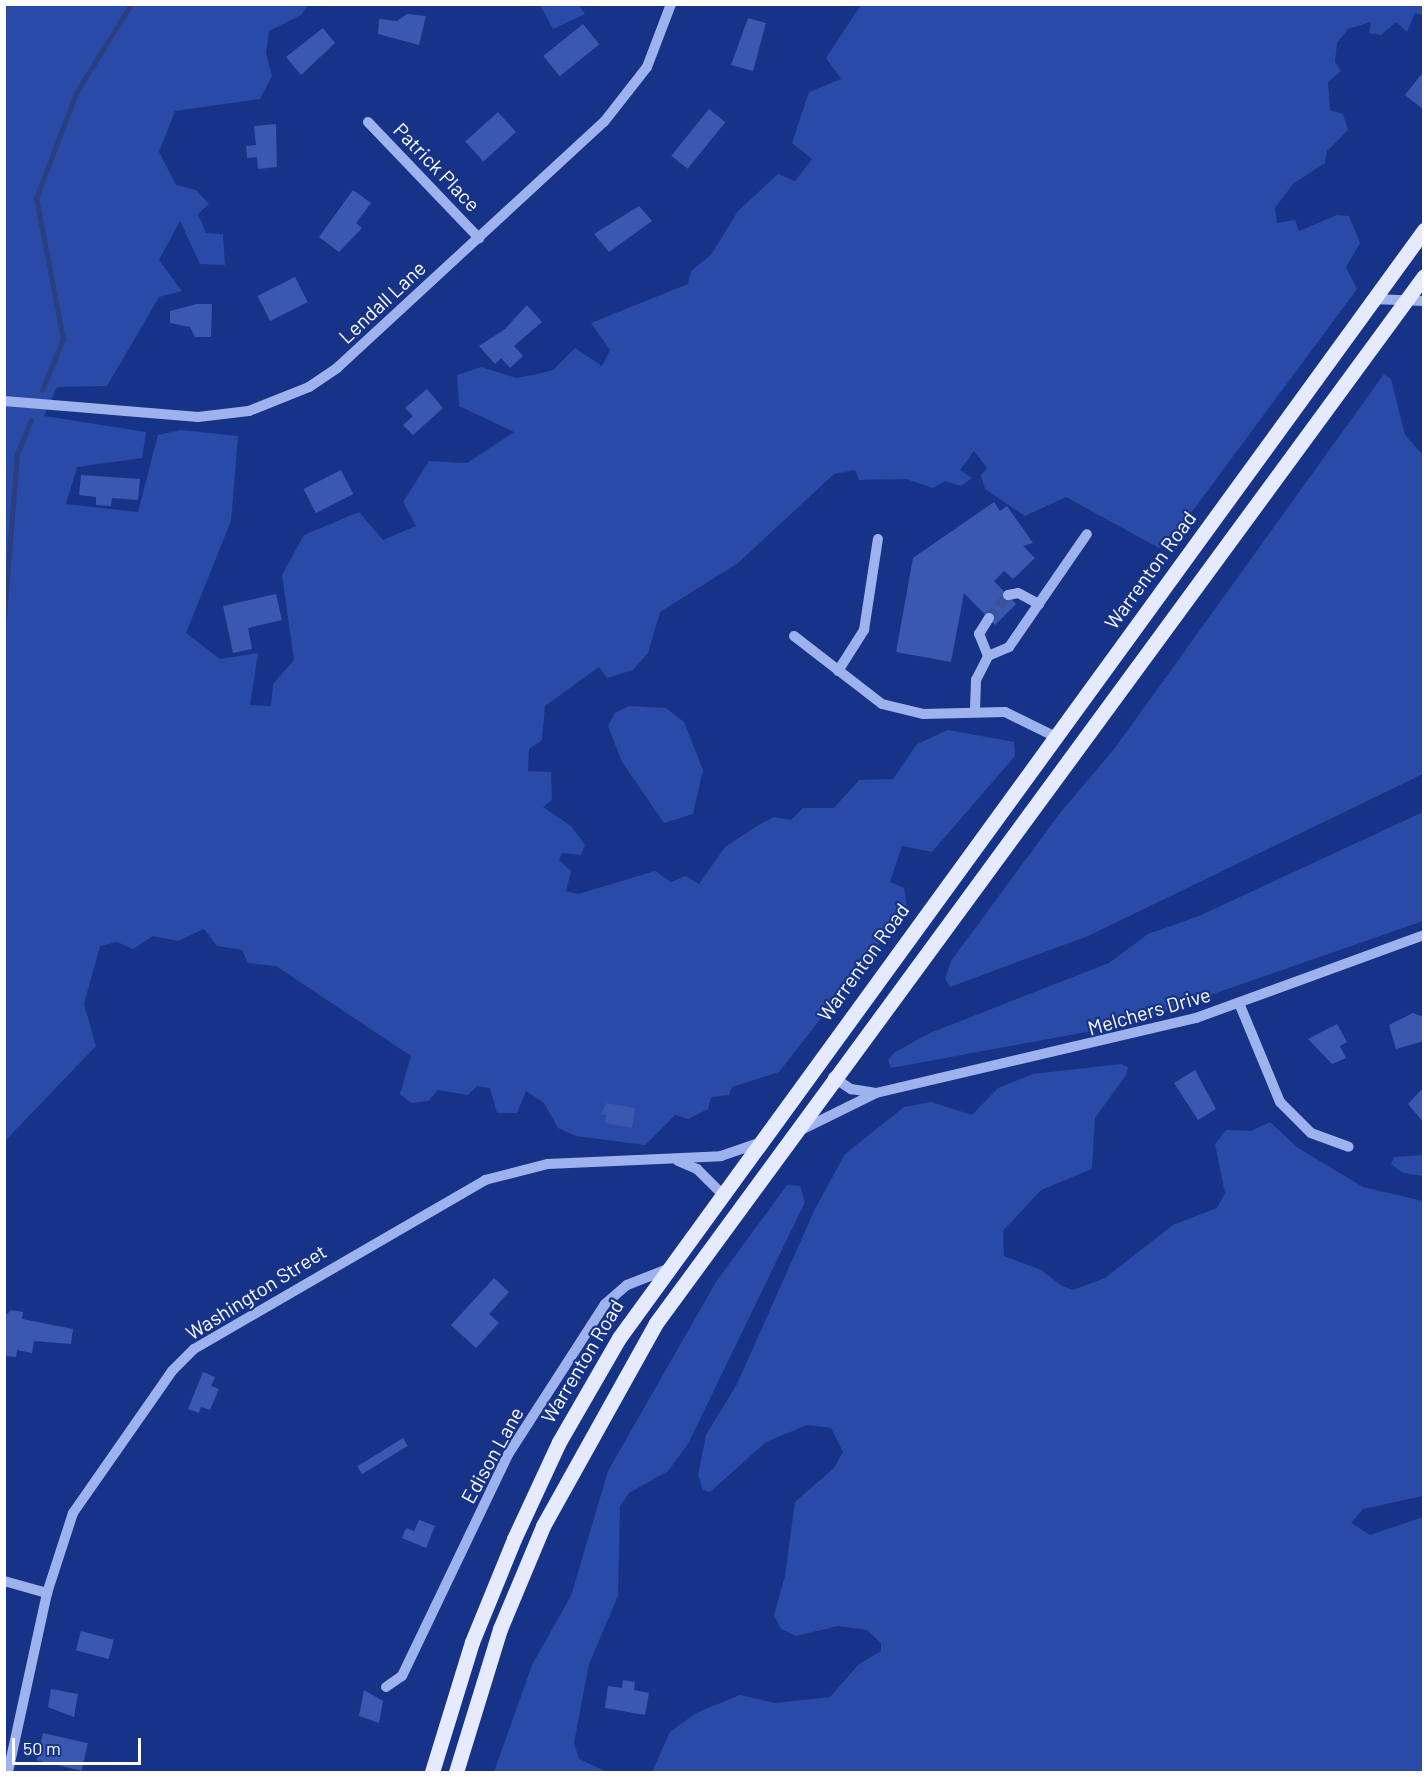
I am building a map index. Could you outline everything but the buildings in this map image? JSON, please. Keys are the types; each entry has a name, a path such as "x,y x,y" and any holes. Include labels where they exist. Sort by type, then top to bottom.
{"main road":[{"name":"Warrenton Road","path":"432,1773 472,1642 537,1488 587,1391 665,1270 720,1192 1424,230"},
{"path":"456,1773 510,1604 585,1444 656,1323 788,1138 1424,276"}],"street":[{"name":"Lendall Lane","path":"4,400 198,417 279,401 337,368 568,158 634,86 662,36 671,4"},
{"name":"Patrick Place","path":"368,122 479,238"},
{"path":"1372,299 1424,301"},
{"path":"975,709 976,680 988,656 1009,647 1087,534"},
{"path":"838,671 864,630 878,539"},
{"path":"1008,595 1018,593 1039,604"},
{"path":"988,656 979,634 989,618"},
{"path":"794,636 876,701 900,711 975,709 1005,712 1054,736"},
{"name":"Melchers Drive","path":"788,1138 876,1094 1113,1042 1239,1003 1424,935"},
{"path":"1239,1003 1280,1102 1311,1133 1349,1147"},
{"name":"Melchers Drive","path":"833,1077 851,1089 876,1094"},
{"name":"Washington Street","path":"8,1773 47,1593 86,1489 172,1371 213,1334 485,1180 548,1164 675,1160 728,1155 755,1144"},
{"name":"Washington Street","path":"675,1160 697,1169 720,1192"},
{"name":"Edison Lane","path":"386,1687 402,1676 509,1453 605,1304 627,1284 665,1270"},
{"path":"4,1581 47,1593"}],"shaded area":[{"path":"5,5 308,5 301,15 269,31 266,53 272,76 260,99 175,111 159,152 176,185 196,190 209,204 198,214 206,233 223,234 225,265 200,264 180,221 159,260 182,291 159,297 107,386 57,387 44,416 146,432 142,458 77,467 66,504 138,512 158,435 181,430 238,436 231,521 186,633 220,659 258,653 250,705 271,706 273,684 294,660 282,575 304,535 359,512 383,540 416,526 403,502 429,461 467,463 514,432 459,406 457,375 481,367 516,378 537,374 553,370 575,348 602,366 610,350 591,323 688,284 691,271 711,255 738,211 778,174 795,181 812,159 792,143 809,92 841,79 826,58 861,5 1423,5 1423,15 1415,13 1407,32 1396,22 1381,35 1369,33 1371,22 1348,29 1337,43 1335,62 1341,71 1328,82 1330,110 1343,114 1348,130 1327,151 1325,163 1293,184 1275,208 1277,223 1295,220 1299,231 1337,215 1349,216 1360,243 1346,267 1357,289 1168,544 1159,548 1066,497 1025,516 985,489 981,475 987,468 974,451 960,470 972,478 961,486 945,481 933,488 906,479 859,480 855,470 834,474 738,563 660,612 648,653 633,670 607,678 599,667 545,706 542,740 529,749 528,771 551,772 552,800 543,807 571,826 585,845 581,855 562,853 559,860 571,871 566,891 578,894 655,871 671,882 686,876 699,884 725,847 757,826 774,817 791,820 803,808 834,808 859,780 893,779 917,744 948,730 1014,742 1015,756 932,852 902,846 890,882 904,888 907,908 779,1072 732,1087 729,1095 711,1097 708,1109 688,1119 675,1115 645,1145 576,1136 558,1128 544,1103 526,1091 517,1113 497,1113 490,1088 477,1086 468,1095 438,1090 428,1101 411,1103 400,1094 411,1056 276,966 248,963 242,950 217,946 204,929 178,941 153,936 133,949 117,942 100,946 84,1004 96,1046 5,1141"},
{"path":"540,5 579,5 585,14 553,29"},
{"path":"1384,374 1391,379 1405,435 1423,455 1423,774 1088,936 950,987 945,979 951,961 1060,813 1115,748"},
{"path":"629,706 666,708 684,722 703,770 693,814 664,823 622,762 608,726 615,713"},
{"path":"1423,812 1423,921 1124,1025 891,1068 888,1060 895,1052 930,1033 1109,963 1148,934 1199,916"},
{"path":"1121,1064 1128,1067 1126,1075 1095,1118 1092,1169 1041,1190 1003,1231 1004,1256 1041,1270 1062,1286 1073,1290 1105,1278 1173,1225 1217,1208 1225,1193 1215,1144 1226,1130 1251,1131 1270,1122 1298,1148 1363,1187 1423,1201 1423,1496 1363,1509 1351,1523 1370,1535 1423,1517 1423,1772 652,1772 670,1732 696,1713 740,1695 775,1703 830,1697 859,1664 881,1651 881,1643 867,1630 838,1626 796,1636 781,1629 774,1615 785,1576 795,1502 834,1468 843,1452 831,1428 807,1425 766,1442 710,1492 703,1490 698,1475 706,1435 737,1384 815,1209 845,1154 904,1107 931,1102 972,1115 998,1088 1033,1074"},
{"path":"1423,1155 1423,1176 1403,1173 1391,1164 1394,1157"},
{"path":"787,1185 800,1186 805,1202 688,1444 668,1471 629,1493 620,1506 618,1596 589,1664 574,1743 579,1759 607,1772 494,1772 532,1665 571,1596 608,1471 716,1282"}],"waterway":[{"path":"42,390 63,339 36,198 76,93 131,4"},
{"path":"4,616 17,454 31,420"}],"tunnel":[{"path":"989,618 1008,595"}]}
